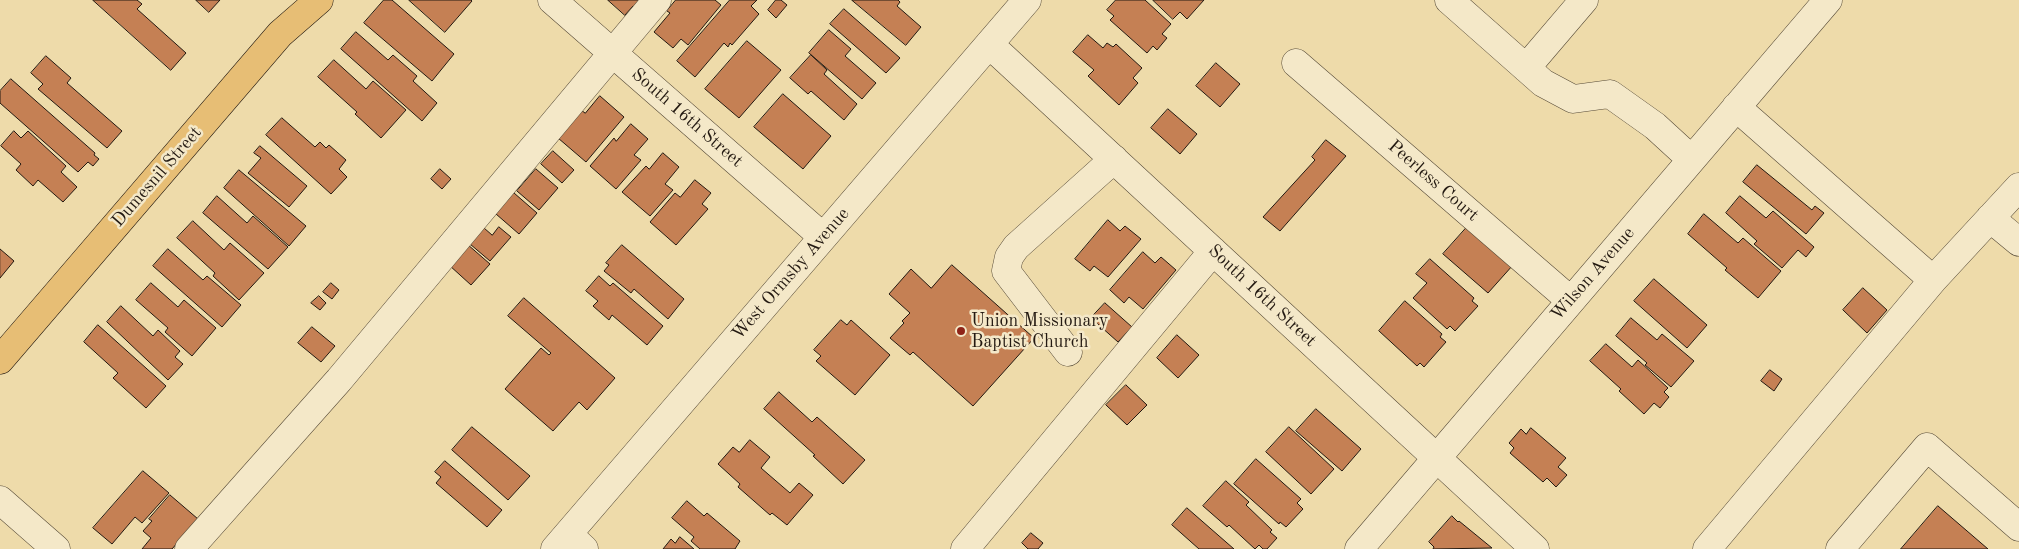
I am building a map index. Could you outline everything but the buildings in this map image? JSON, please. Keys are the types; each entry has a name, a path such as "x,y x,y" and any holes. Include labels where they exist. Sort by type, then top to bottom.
{"main road":[{"path":"280,34 301,0"},
{"name":"Dumesnil Street","path":"0,360 280,34 319,0"}],"street":[{"name":"South 16th Street","path":"552,0 823,237"},
{"path":"189,549 338,380 657,0"},
{"name":"West Ormsby Avenue","path":"569,544 823,237 1027,0"},
{"path":"1448,0 1543,83 1573,99 1610,94 1655,126 1691,159"},
{"path":"1526,68 1584,0"},
{"name":"Wilson Avenue","path":"1359,549 1828,0"},
{"name":"South 16th Street","path":"989,44 1535,549"},
{"name":"Peerless Court","path":"1296,63 1570,300"},
{"path":"1736,107 1933,280"},
{"path":"1068,352 1006,271 1008,257 1016,247 1114,159"},
{"path":"1707,549 1933,280 2019,187"},
{"path":"1990,218 2019,242"},
{"path":"966,549 1213,250"},
{"path":"1840,549 1927,447 2019,526"},
{"path":"0,500 56,549"}],"place":[{"name":"Union Missionary Baptist Church","path":"961,331"}]}
